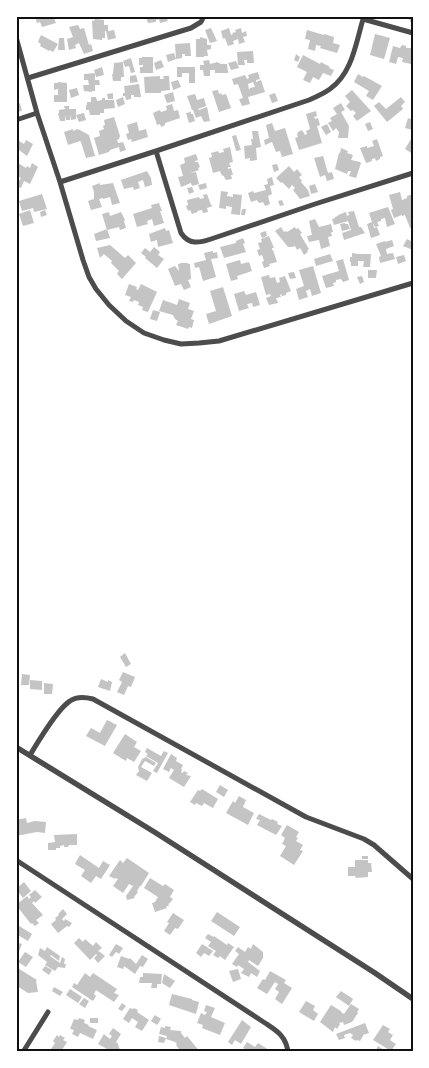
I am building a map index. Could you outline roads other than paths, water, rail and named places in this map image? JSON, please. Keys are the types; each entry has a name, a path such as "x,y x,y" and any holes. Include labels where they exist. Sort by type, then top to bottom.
{"street":[{"path":"28,78 191,28 201,22 204,16"},
{"path":"60,182 309,100 322,94 343,76 348,68 364,18 413,33"},
{"path":"16,37 37,113 89,277 109,306 144,333 181,344 219,341 413,282"},
{"path":"16,120 37,113"},
{"path":"156,151 181,233 187,240 196,243 413,172"},
{"path":"30,755 59,712 69,701 86,697 93,699 306,817 364,839 374,845 413,879"},
{"path":"16,747 156,832 413,1000"},
{"path":"16,860 271,1027 284,1039 288,1052"},
{"path":"23,1052 48,1012"}]}
